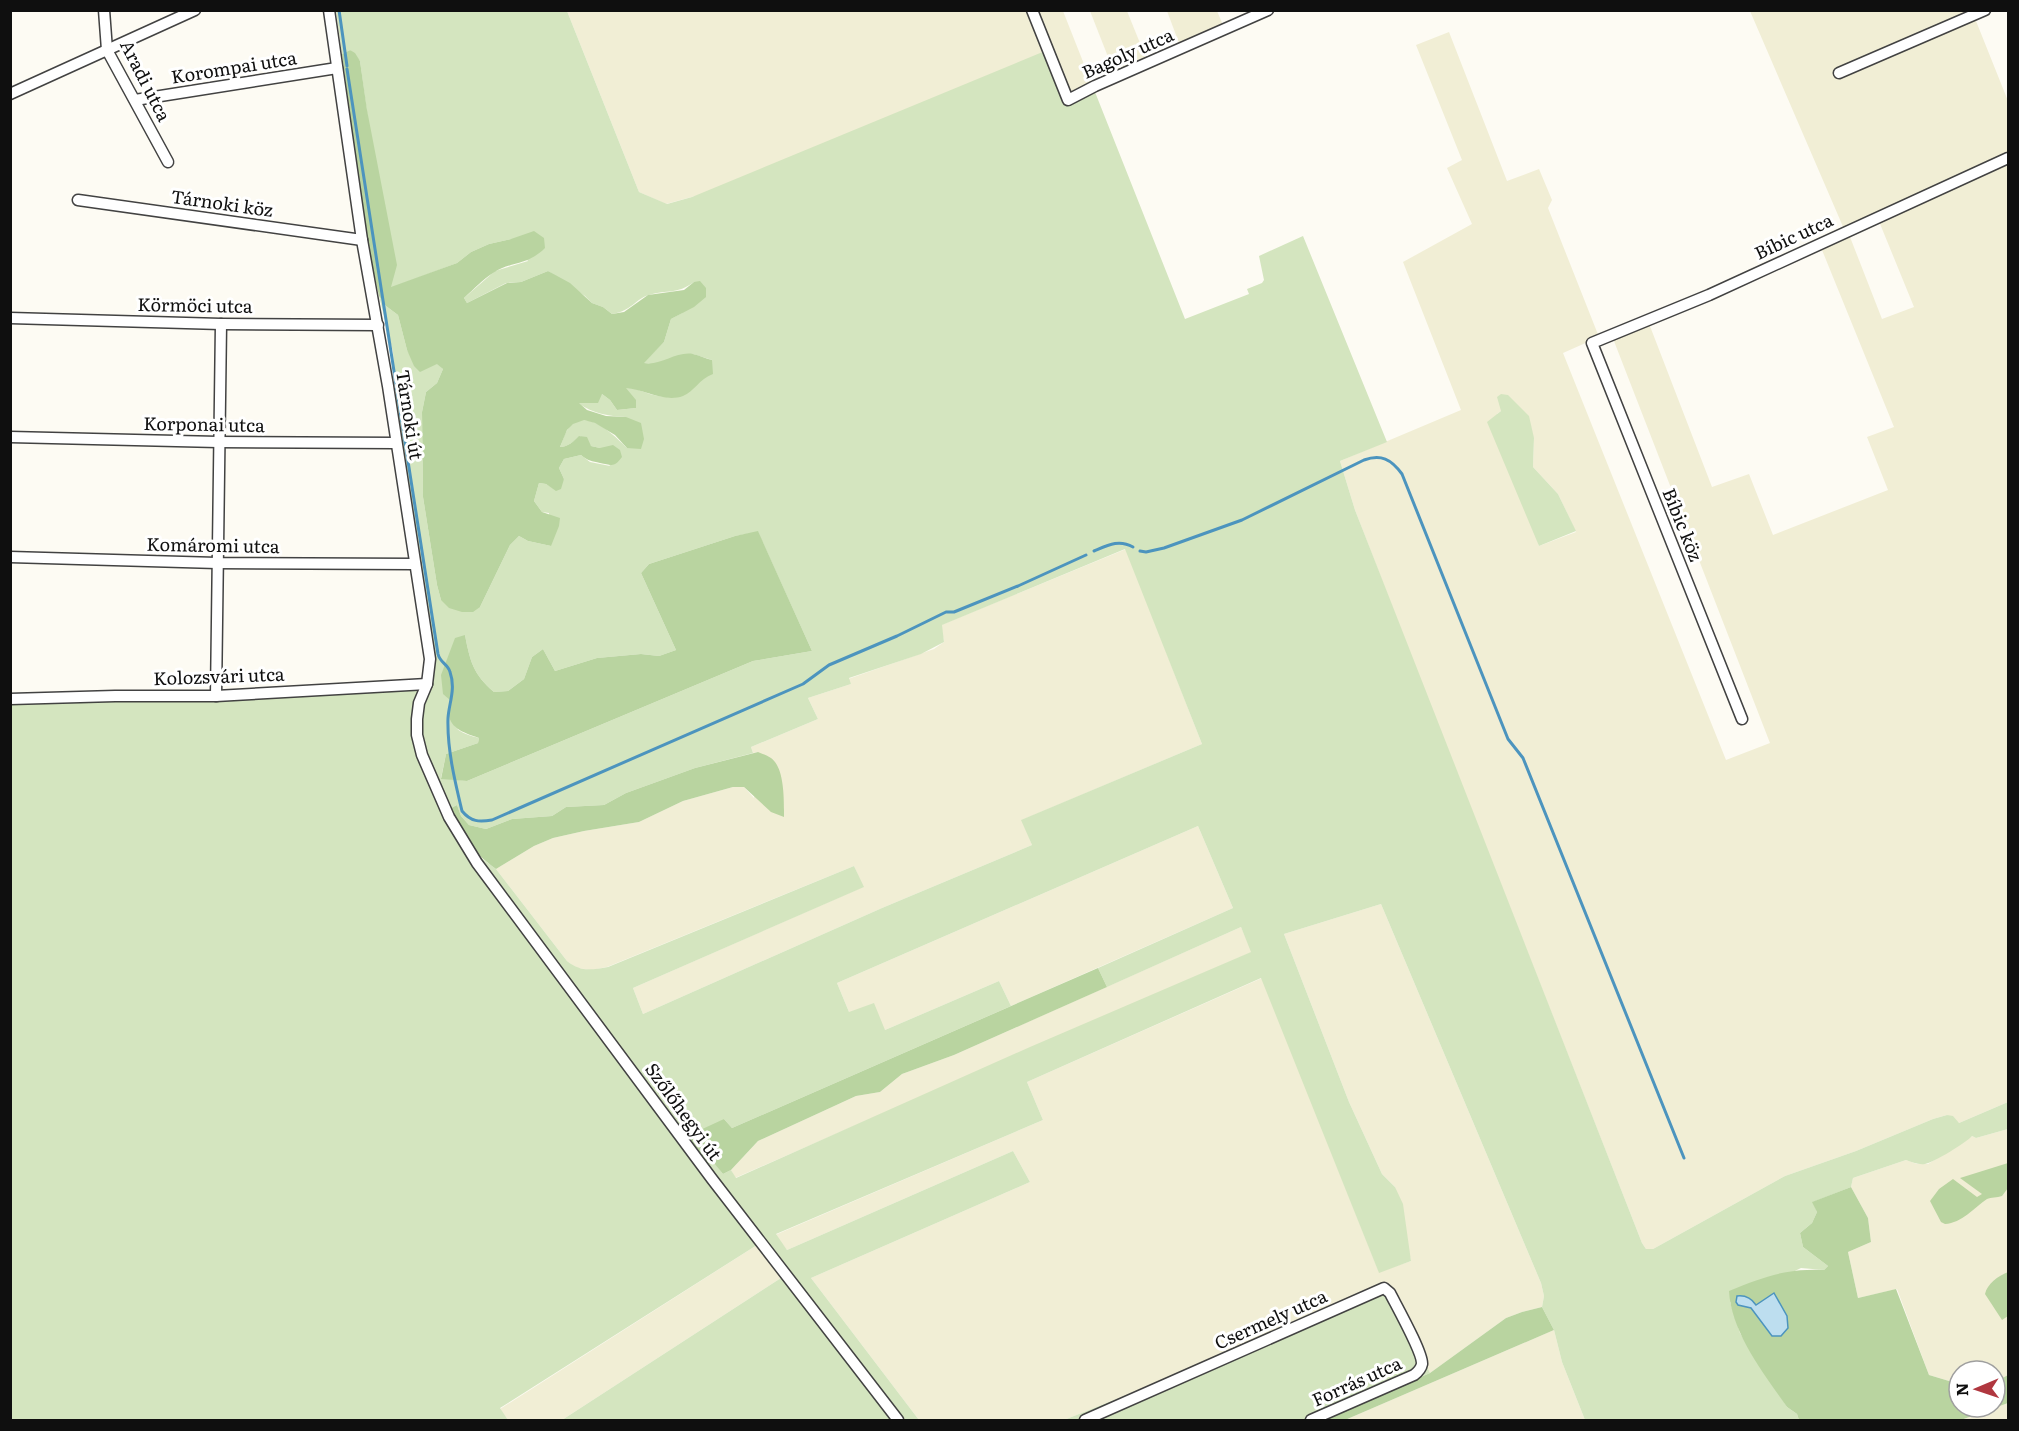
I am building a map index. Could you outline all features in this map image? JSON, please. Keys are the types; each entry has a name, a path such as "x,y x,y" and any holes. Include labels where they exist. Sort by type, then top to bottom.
{"street":[{"name":"Aradi utca","path":"104,10 107,50 168,162"},
{"path":"10,94 195,10"},
{"name":"Tárnoki út","path":"329,10 362,240 378,325 430,659 428,684 419,703 417,735 422,755 449,817"},
{"name":"Bagoly utca","path":"1032,10 1068,100 1268,10"},
{"path":"1839,73 1985,10"},
{"name":"Korompai utca","path":"135,100 337,68"},
{"name":"Bíbic utca","path":"1592,343 1709,295 2008,158"},
{"name":"Tárnoki köz","path":"78,200 362,240"},
{"name":"Körmöci utca","path":"10,318 221,324 378,325"},
{"path":"216,696 221,324"},
{"name":"Bíbic köz","path":"1592,343 1742,719"},
{"name":"Korponai utca","path":"10,437 396,443"},
{"name":"Komáromi utca","path":"10,557 217,563 415,564"},
{"name":"Kolozsvári utca","path":"10,699 216,696 428,684"},
{"name":"Szőlőhegyi út","path":"449,817 488,880 712,1179 898,1420"},
{"name":"Csermely utca","path":"1085,1420 1384,1288 1390,1293 1421,1358 1421,1367 1418,1372"},
{"name":"Forrás utca","path":"1311,1420 1418,1372"}],"shaded area":[{"path":"567,11 1063,11 1093,87 666,204 639,192"},
{"path":"1090,11 1127,11 1146,58 1114,72"},
{"path":"1167,11 1217,11 1223,25 1179,43"},
{"path":"1750,11 1972,11 2008,101 2008,1102 1959,1123 1947,1115 1933,1119 1856,1151 1785,1176 1653,1249 1646,1249 1419,676 1355,510 1340,461 1461,410 1403,262 1472,224 1447,168 1462,160 1416,45 1449,32 1507,181 1539,169 1552,200 1548,208 1599,337 1563,353 1726,760 1770,743 1612,336 1648,321 1712,487 1749,474 1773,535 1888,490 1867,437 1894,427 1822,250 1850,237 1882,319 1914,307 1876,214 1844,229","holes":["1501,411 1534,438 1533,467 1558,494 1576,532 1539,546 1497,414"]},
{"path":"1126,549 1202,744 1022,820 1032,845 882,908 643,1014 633,988 863,887 854,866 607,967 592,970 576,968 567,961 496,869 534,846 553,838 639,822 683,801 733,787 744,787 754,798 758,752 753,753 751,747 818,719 808,698 851,684 848,679 934,649 944,642 941,625"},
{"path":"1198,826 1233,908 1011,1006 999,981 885,1030 849,1012 837,983"},
{"path":"1381,904 1541,1283 1544,1296 1542,1307 1506,1318 1430,1373 1391,1289 1064,1420 919,1420 811,1278 1030,1182 1013,1151 787,1250 775,1235 1043,1120 1027,1082 1262,978 1379,1272 1411,1261 1395,1187 1382,1174 1349,1102 1284,934"},
{"path":"1241,927 1252,952 735,1178 731,1170 758,1141 856,1096 880,1092 902,1074 954,1055"},
{"path":"2008,1129 2008,1375 2007,1359 1947,1359 1947,1380 1929,1375 1897,1289 1858,1298 1848,1252 1871,1242 1868,1218 1851,1187 1853,1178 1906,1160 1917,1164 1928,1164 1972,1136 1976,1138"},
{"path":"757,1245 781,1278 562,1420 508,1420 500,1409"},
{"path":"1554,1330 1562,1362 1585,1420 1345,1420"},
{"path":"2007,1403 2008,1420 1961,1420 2007,1419"}],"green space":[{"path":"336,11 567,11 639,192 667,204 692,197 1045,51 1068,96 1093,87 1185,319 1249,294 1247,289 1264,280 1259,256 1303,236 1387,442 1340,461 1355,510 1646,1249 1653,1249 1785,1176 1856,1151 1933,1119 1947,1115 1953,1116 1959,1123 2008,1102 2008,1129 1976,1138 1972,1136 1950,1152 1929,1163 1920,1164 1906,1160 1853,1178 1851,1187 1813,1202 1817,1212 1812,1223 1800,1233 1803,1247 1828,1266 1824,1270 1801,1268 1730,1302 1740,1333 1787,1407 1797,1414 1799,1420 1585,1420 1562,1362 1554,1330 1542,1307 1544,1296 1541,1283 1381,904 1284,934 1349,1102 1382,1174 1395,1187 1403,1204 1411,1261 1379,1273 1261,978 1027,1082 1043,1120 776,1234 787,1250 1013,1151 1030,1182 811,1278 919,1420 562,1420 781,1278 757,1245 500,1408 508,1420 11,1420 10,700 426,690 430,666 397,422 393,352 379,296 386,306 398,315 407,350 420,371 438,363 443,369 437,383 426,392 422,412 423,497 441,600 480,607 510,545 519,536 528,541 551,546 549,513 542,512 534,501 539,483 556,490 564,479 559,468 564,459 581,455 590,462 610,466 600,448 591,446 580,436 568,445 560,447 567,431 575,422 590,421 599,425 627,448 626,417 601,414 578,403 602,394 617,410 636,408 625,387 658,396 685,394 697,384 712,360 693,354 653,364 643,363 664,342 671,319 682,313 694,282 677,290 644,297 624,310 612,314 592,303 548,271 521,282 506,283 467,303 464,298 495,271 528,261 511,239 489,244 471,252 457,263 391,288 360,61 350,50 342,54","holes":["758,532 812,651 753,661 467,781 441,778 446,754 478,743 479,738 458,730 448,710 465,635 477,673 494,692 508,691 524,679 532,657 543,649 555,671 597,658 641,654 659,656 676,650 641,573 649,564 735,536","1125,549 1202,744 1021,820 1032,845 882,908 643,1014 633,988 864,887 854,866 608,967 586,969 567,961 496,869 477,855 451,808 457,805 461,816 469,825 486,829 512,819 552,816 566,807 604,805 626,793 695,768 753,753 751,747 818,719 808,698 851,684 849,678 921,654 944,642 942,625","1198,826 1233,908 1098,968 1107,987 1241,927 1251,952 1030,1047 736,1178 731,1170 723,1174 714,1162 724,1119 732,1128 1011,1006 999,981 885,1030 874,1003 849,1012 837,983"]},
{"path":"350,50 360,61 367,110 397,265 391,287 457,263 471,252 489,244 534,231 544,238 545,248 532,258 489,275 464,298 467,303 507,283 521,282 548,271 570,283 592,303 612,314 624,312 648,295 684,290 694,282 700,281 706,288 706,297 694,307 671,319 664,342 644,363 693,354 712,360 713,374 687,394 676,398 661,397 626,388 636,400 636,408 617,410 602,394 598,403 579,403 587,410 606,416 626,417 641,423 644,439 641,449 627,448 615,435 595,423 584,420 573,424 567,430 560,447 568,445 579,436 587,437 591,446 600,448 613,445 620,450 622,457 612,465 590,461 581,455 564,459 559,468 564,479 561,489 556,491 546,484 539,483 534,501 542,512 560,518 551,546 528,541 519,536 510,545 480,607 473,612 462,612 449,608 441,600 437,585 423,497 422,412 426,392 437,383 443,369 437,364 420,372 414,366 407,350 398,315 386,306 379,296 366,237 342,54"},
{"path":"1501,394 1508,395 1529,416 1534,438 1533,467 1558,494 1576,531 1539,546 1487,422 1501,411 1497,397"},
{"path":"758,531 812,651 753,661 467,781 441,779 446,754 478,743 479,738 454,726 449,716 450,700 443,694 441,675 455,638 465,635 477,673 494,692 508,691 524,679 532,657 543,649 555,671 597,658 641,654 659,656 676,650 641,573 649,564 735,536"},
{"path":"758,752 771,758 779,769 783,785 784,817 771,812 744,787 733,787 683,801 639,822 553,838 534,846 496,869 468,842 451,808 457,805 461,816 469,825 486,829 512,819 552,816 566,807 604,805 626,793 695,768"},
{"path":"1098,968 1107,987 954,1055 902,1074 880,1092 856,1096 758,1141 731,1170 723,1174 714,1163 707,1165 685,1137 724,1119 732,1128"},
{"path":"2008,1163 2008,1188 2002,1196 1987,1199 1957,1221 1945,1224 1941,1222 1930,1201 1939,1189 1953,1179 1977,1197 1982,1194 1960,1178"},
{"path":"1851,1187 1868,1218 1871,1242 1848,1252 1858,1298 1896,1289 1929,1375 1947,1380 1947,1419 1964,1419 1799,1420 1797,1414 1787,1407 1759,1367 1736,1322 1729,1291 1775,1274 1798,1270 1824,1270 1828,1266 1803,1247 1800,1233 1812,1223 1817,1212 1812,1202"},
{"path":"2008,1272 2008,1316 2002,1320 1985,1294 1993,1281"},
{"path":"1391,1289 1430,1373 1322,1420 1064,1420"},
{"path":"1542,1307 1554,1330 1345,1420 1322,1420 1430,1373 1506,1318"},
{"path":"2008,1375 2008,1403 2007,1403"}],"water":[{"path":"1774,1293 1787,1316 1788,1328 1781,1336 1772,1336 1751,1308 1738,1305 1736,1302 1737,1296 1743,1296 1756,1305"}],"waterway":[{"path":"339,10 347,66"},
{"path":"347,69 438,654 449,669 452,678 448,718 452,765 462,811 472,819 492,820 803,684 829,665 946,612 954,612 1018,586 1086,555"},
{"path":"1140,551 1164,548 1242,520 1364,460 1385,459 1398,469 1402,474 1508,739 1523,758 1684,1158"},
{"path":"1094,551 1118,543 1133,547"}]}
